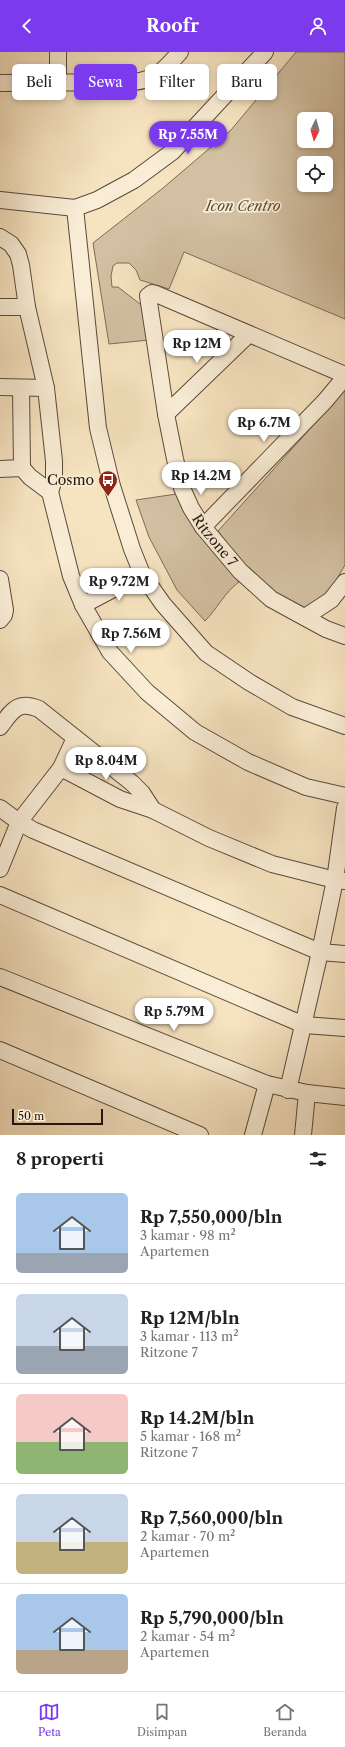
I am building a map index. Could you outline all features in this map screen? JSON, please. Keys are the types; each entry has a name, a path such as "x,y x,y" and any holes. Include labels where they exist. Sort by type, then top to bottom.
{"street":[{"path":"58,52 58,64"},
{"path":"66,82 134,82 148,80 161,73 180,52"},
{"path":"0,200 75,208 97,200 134,180 172,152 265,52"},
{"path":"0,83 12,83"},
{"path":"75,208 98,428 112,486 132,550 142,574 163,604 206,653 292,707 345,726"},
{"path":"0,237 11,244 18,254 21,266 27,307 46,388 54,461 54,479 50,492 71,576 83,605 110,652 147,692 195,732 248,762 306,787 345,796"},
{"name":"Ritzone 7","path":"249,334 156,294 149,294 148,299 166,414 182,488 191,508 203,527 240,571 270,599 326,629 345,636"},
{"path":"0,307 27,307"},
{"path":"166,414 249,334 345,376 325,401 203,527"},
{"path":"0,387 46,388"},
{"path":"21,388 22,468 30,477 50,492"},
{"path":"0,469 22,468"},
{"path":"83,605 142,574"},
{"path":"0,579 5,610 4,615 0,620"},
{"path":"305,617 331,600 345,582"},
{"path":"0,727 18,706 31,706 39,709 132,783 142,793 153,810"},
{"path":"0,869 19,822 61,768 75,738"},
{"path":"61,768 120,799 153,810 209,838 272,864 340,880"},
{"path":"0,808 33,830 320,952 345,954"},
{"path":"288,1090 320,952 340,880 345,808"},
{"path":"0,895 304,1025 345,1028"},
{"path":"0,977 267,1084 288,1090 307,1093 345,1096"},
{"path":"0,1050 200,1135"},
{"path":"253,1135 267,1084"},
{"path":"302,1135 307,1093"}],"green space":[{"name":"Icon Centro","path":"296,52 345,52 345,319 184,252 169,289 140,280 136,270 129,263 117,263 113,266 111,276 112,287 118,287 144,307 149,340 109,344 93,243 163,188 231,130 256,100 277,100 277,75"},
{"path":"345,390 345,565 328,594 307,610 276,594 242,564 218,531"},
{"path":"183,493 203,540 239,582 229,591 205,621 177,590 149,537 136,500"}],"place":[{"name":"Cosmo","path":"108,497"}]}
